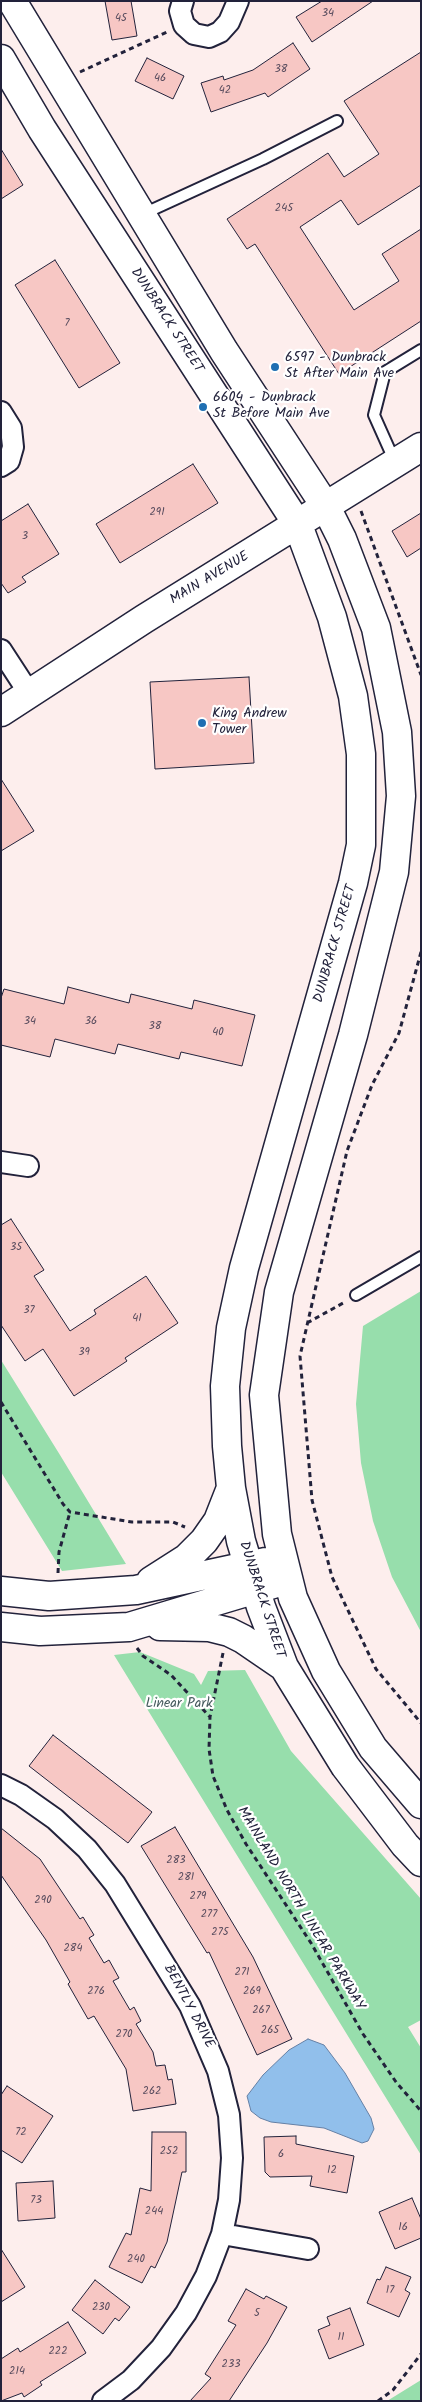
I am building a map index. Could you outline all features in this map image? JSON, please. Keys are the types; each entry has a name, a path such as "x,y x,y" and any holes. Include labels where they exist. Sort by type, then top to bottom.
{"main road":[{"path":"12,1 224,351 326,507 342,539 376,628 397,732 401,796 394,872 353,1035 278,1301 264,1395 270,1481 285,1569 304,1626 326,1671 373,1748 421,1804"},
{"name":"DUNBRACK STREET","path":"1,59 42,129 298,525 332,617 354,696 361,754 361,845 354,883 244,1268 231,1328 225,1386 231,1488 252,1578 284,1667 345,1766 405,1845 421,1862"},
{"name":"MAIN AVENUE","path":"1,712 421,447"},
{"path":"136,1590 187,1558 204,1541 218,1521 231,1488"},
{"path":"1,1591 49,1596 136,1590 252,1578 285,1569"},
{"path":"132,1637 252,1578"},
{"path":"1,1628 132,1637 184,1625 209,1627 243,1639 284,1667"}],"street":[{"path":"183,1 180,11 184,25 194,34 209,37 220,32 229,22 238,1"},
{"path":"1,412 12,428 13,447 9,461 1,466"},
{"path":"1,650 29,693"},
{"path":"1,1162 28,1166"},
{"name":"BENTLY DRIVE","path":"1,1785 21,1795 55,1819 101,1866 141,1923 198,2020 218,2071 229,2115 231,2180 222,2234 206,2276 174,2331 147,2365 102,2401"},
{"path":"222,2234 308,2249"}],"lane":[{"path":"142,214 263,159 337,121"},
{"path":"395,463 374,415 385,372 421,350"},
{"path":"356,1295 421,1257"}],"path":[{"path":"61,80 184,25"},
{"path":"352,491 421,675"},
{"path":"421,952 399,1033 372,1085 346,1151 300,1356 312,1500 322,1544 335,1585 376,1669 421,1723"},
{"path":"307,1323 356,1295"},
{"path":"1,1402 63,1504 70,1512 132,1522 173,1522 189,1529"},
{"path":"58,1574 59,1552 70,1512"},
{"path":"132,1637 144,1656 171,1675 210,1716"},
{"name":"MAINLAND NORTH LINEAR PARKWAY","path":"225,1646 210,1716 209,1749 213,1776 226,1810 311,1943 363,2034 396,2082 421,2111"},
{"path":"378,2401 393,2390 421,2354"}],"green space":[{"path":"421,1291 421,1632 392,1577 373,1521 361,1463 356,1404 363,1326"},
{"path":"1,1360 126,1564 62,1571 1,1472"},
{"name":"Linear Park","path":"140,1652 194,1674 201,1685 208,1671 245,1670 291,1751 421,1899 421,2020 408,2027 421,2048 421,2155 114,1655"},
{"path":"421,2380 421,2401 387,2401"}],"water":[{"path":"308,2039 324,2045 345,2073 371,2118 374,2129 368,2141 362,2143 324,2128 271,2122 260,2118 251,2111 247,2096 263,2075 289,2050"}],"building":[{"path":"105,1 131,1 137,36 112,40"},
{"path":"322,1 373,1 312,42 296,17"},
{"path":"293,43 310,69 268,97 265,93 211,112 201,83 223,76 224,80 253,70"},
{"path":"421,52 421,185 358,225 341,200 300,227 354,310 399,281 382,254 421,229 421,321 339,374 255,244 247,249 227,219 328,153 344,177 379,154 344,101"},
{"path":"147,58 184,76 173,99 135,81"},
{"path":"1,149 23,185 1,199"},
{"path":"55,260 120,363 79,388 15,285"},
{"path":"193,464 218,503 120,563 96,524"},
{"path":"28,504 59,554 22,577 26,582 8,593 1,583 1,521"},
{"path":"421,513 421,548 407,557 392,531"},
{"name":"King Andrew Tower","path":"249,677 254,763 155,769 150,682"},
{"path":"1,779 34,831 1,851"},
{"path":"68,987 129,1003 131,994 192,1009 194,1000 255,1015 242,1066 181,1052 179,1059 118,1044 115,1054 55,1039 50,1057 1,1045 1,998 4,989 64,1004"},
{"path":"11,1219 44,1270 34,1276 70,1331 96,1314 94,1310 146,1276 178,1323 125,1358 127,1361 74,1396 43,1349 25,1361 1,1325 1,1225"},
{"path":"53,1735 152,1812 128,1843 29,1766"},
{"path":"175,1827 253,1957 292,2039 257,2055 209,1952 207,1953 141,1846"},
{"path":"1,1828 40,1859 80,1919 83,1917 94,1935 89,1938 104,1963 109,1960 119,1978 113,1981 130,2010 134,2007 141,2021 136,2024 153,2052 156,2066 165,2065 168,2080 172,2079 176,2104 133,2111 126,2069 94,2016 88,2019 46,1940 1,1875"},
{"path":"7,2086 53,2116 22,2163 1,2150 1,2095"},
{"path":"152,2132 186,2132 186,2172 182,2172 167,2242 155,2268 151,2266 142,2283 109,2267 126,2233 131,2235 140,2188 151,2191"},
{"path":"296,2136 296,2144 354,2156 347,2193 310,2186 312,2176 270,2177 265,2172 264,2137"},
{"path":"53,2181 55,2218 18,2221 16,2183"},
{"path":"412,2198 421,2219 421,2238 395,2249 379,2212"},
{"path":"1,2249 25,2287 1,2302"},
{"path":"386,2267 411,2277 405,2290 410,2293 399,2317 367,2303 377,2279 380,2280"},
{"path":"95,2280 130,2307 119,2321 115,2318 103,2334 72,2310"},
{"path":"246,2289 264,2299 266,2296 287,2307 267,2343 229,2401 190,2401 211,2378 205,2374 236,2325 228,2321"},
{"path":"350,2308 364,2345 329,2359 318,2330 330,2325 327,2317"},
{"path":"68,2322 86,2353 40,2382 42,2385 24,2397 22,2393 1,2401 1,2359 18,2348 20,2352"}],"place":[{"name":"6597 - Dunbrack St After Main Ave","path":"275,367"},
{"name":"6604 - Dunbrack St Before Main Ave","path":"203,407"},
{"name":"King Andrew Tower","path":"202,723"}]}
